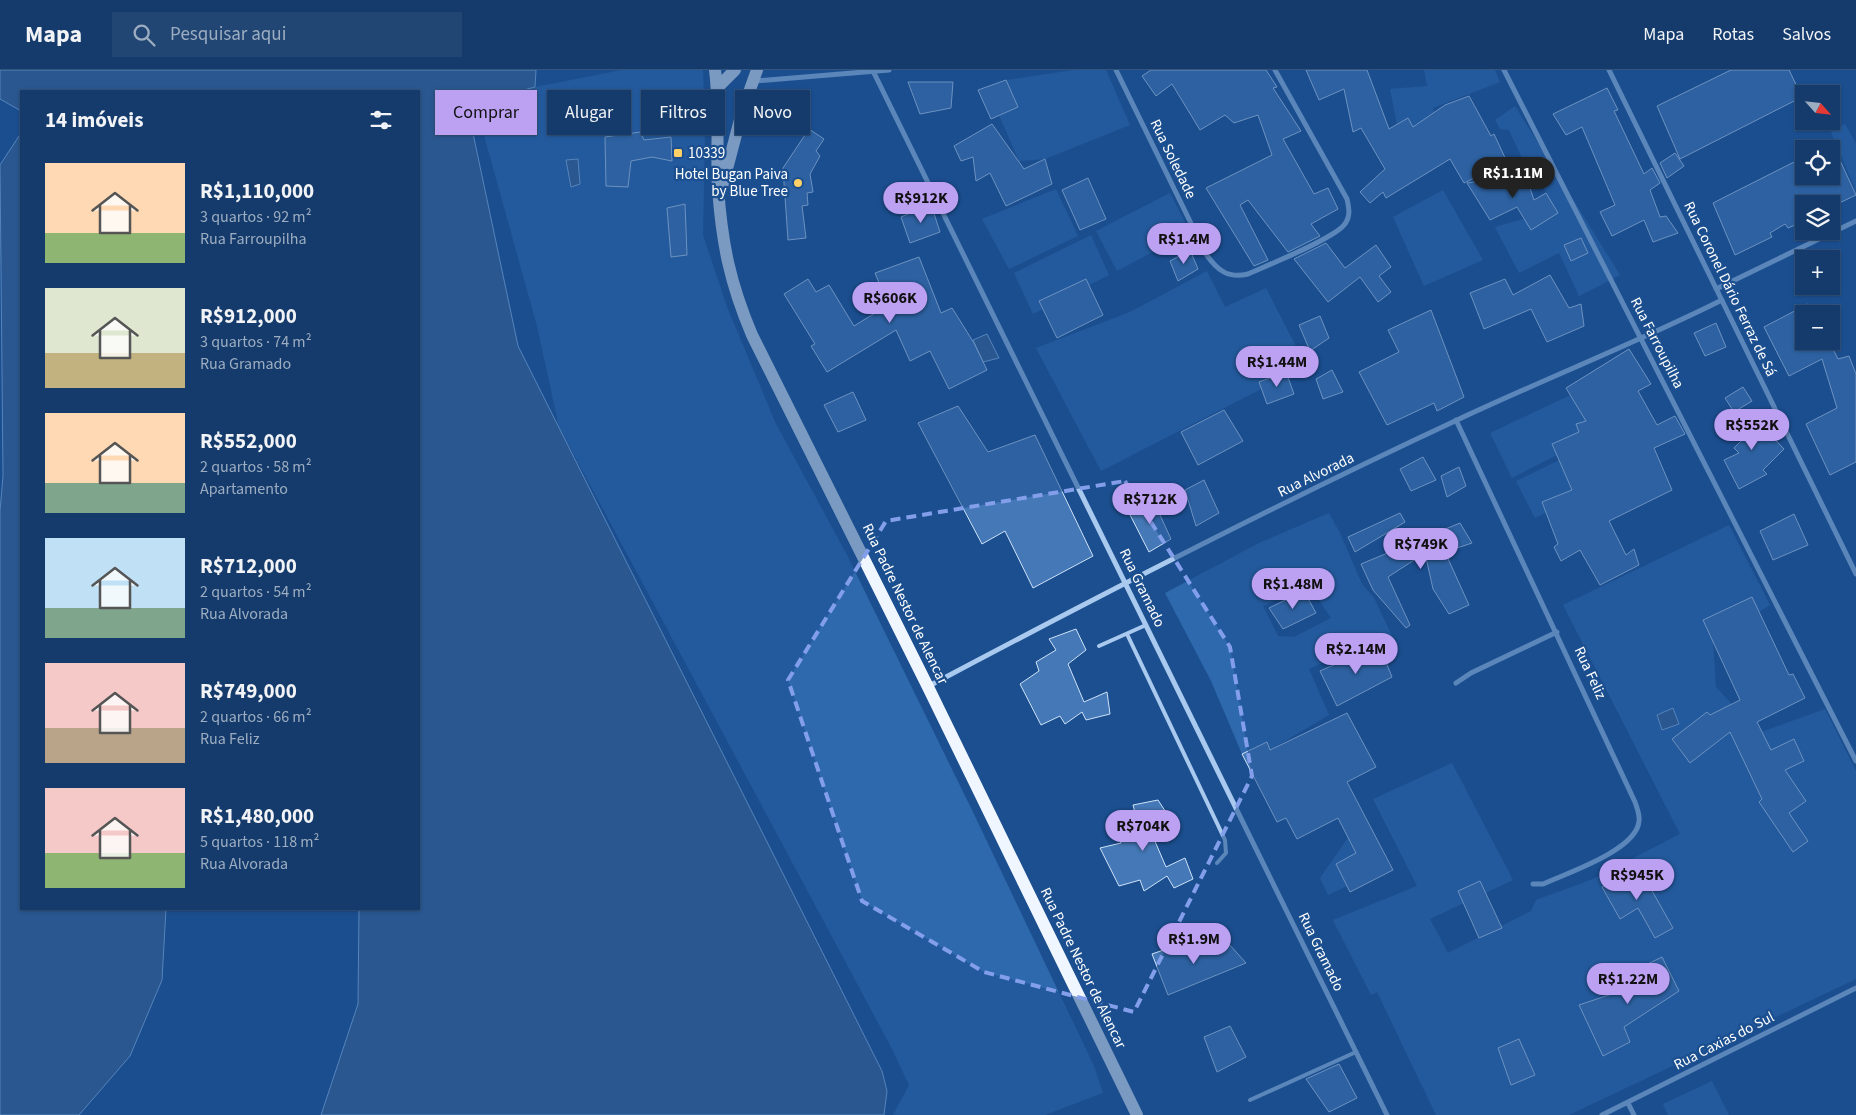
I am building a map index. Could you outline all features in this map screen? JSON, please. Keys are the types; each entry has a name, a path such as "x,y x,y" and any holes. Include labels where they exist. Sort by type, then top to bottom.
{"main road":[{"name":"Rua Padre Nestor de Alencar","path":"715,70 720,207 724,250 735,295 752,335 928,687 1137,1115"},
{"path":"717,88 735,70"},
{"path":"720,207 733,145 755,76"}],"street":[{"path":"755,76 874,73 889,70"},
{"name":"Rua Soledade","path":"1116,70 1206,254 1215,267 1236,277 1248,274 1332,234 1344,225 1350,213 1348,199 1275,70"},
{"name":"Rua Farroupilha","path":"1504,70 1856,760"},
{"name":"Rua Coronel Dário Ferraz de Sá","path":"1609,70 1856,574"},
{"name":"Rua Gramado","path":"874,73 1387,1115"},
{"path":"1716,289 1856,221"},
{"name":"Rua Alvorada","path":"928,687 1125,582 1456,420 1641,340 1722,300"},
{"name":"Rua Feliz","path":"1456,420 1557,632 1635,802 1640,820 1632,838 1619,848 1543,884 1533,884"},
{"path":"1456,683 1471,673 1557,632"},
{"name":"Rua Caxias do Sul","path":"1602,1115 1856,988"},
{"path":"1628,1103 1634,1115"}],"lane":[{"path":"1099,646 1146,625"},
{"path":"1127,634 1225,840 1226,853 1217,863"},
{"path":"1250,1100 1356,1052"}],"highlighted area":[{"path":"1125,481 1230,647 1252,776 1134,1012 984,972 862,901 788,680 886,521"}],"shaded area":[{"path":"0,70 536,70 535,87 524,90 435,90 435,135 473,135 518,346 882,1071 887,1091 884,1115 321,1115 358,1004 359,910 420,910 420,90 20,90 20,110 0,99"},
{"path":"622,70 703,70 704,90 641,90 641,135 705,135 703,235 727,307 776,424 846,553 972,810 1094,1066 1103,1093 1045,1115 893,1115 909,1085 891,1047 559,427 537,326 484,135 537,135 537,90 524,90"},
{"path":"1074,70 1106,70 1130,125 1045,159 1019,161 999,115 1018,107 1006,80"},
{"path":"1424,70 1495,70 1500,82 1433,108 1438,128 1400,139 1390,89 1427,86"},
{"path":"1515,106 1620,275 1579,296 1559,253 1519,273 1495,227 1555,210 1531,164 1526,167 1509,130 1500,129 1495,120"},
{"path":"1845,124 1856,143 1856,191 1840,153 1840,140 1834,140 1831,132 1840,130 1840,127"},
{"path":"20,135 20,910 166,910 162,980 130,1056 79,1115 0,1115 0,511 3,476 0,165"},
{"path":"578,159 580,184 571,187 566,160"},
{"path":"1056,189 1078,236 1009,269 982,219"},
{"path":"1443,190 1483,260 1424,286 1393,217"},
{"path":"1170,193 1190,232 1117,271 1096,231"},
{"path":"1091,235 1109,275 1033,314 1014,273"},
{"path":"1207,271 1225,307 1266,288 1306,366 1101,471 1036,348 1130,312"},
{"path":"987,334 999,358 983,362 973,340"},
{"path":"1579,391 1594,436 1512,478 1490,433"},
{"path":"1570,455 1589,490 1535,518 1516,481"},
{"path":"1329,513 1340,533 1362,584 1374,598 1395,642 1389,651 1376,638 1309,669 1329,715 1270,750 1266,743 1242,754 1211,681 1165,593 1259,543","holes":["1309,585 1331,618 1294,637 1278,636 1263,606"]},
{"path":"1729,525 1770,605 1713,641 1716,687 1746,720 1753,735 1825,709 1856,771 1856,979 1569,1115 1436,1115 1377,992 1371,995 1333,920 1417,886 1373,799 1452,763 1513,880 1430,919 1448,953 1531,911 1536,900 1593,879 1680,834 1563,605"},
{"path":"1673,708 1679,724 1662,730 1657,715"},
{"path":"1350,835 1369,863 1356,882 1328,895 1320,878"},
{"path":"1712,1081 1729,1115 1668,1115 1663,1104"}],"building":[{"path":"1151,70 1266,70 1277,87 1273,88 1301,131 1283,139 1314,194 1328,188 1338,209 1311,224 1320,236 1288,252 1248,200 1240,205 1268,260 1254,266 1206,188 1272,155 1258,115 1234,123 1225,115 1200,130 1172,84 1156,96 1142,76"},
{"path":"1306,70 1367,70 1389,129 1408,118 1413,127 1445,105 1469,96 1491,136 1494,134 1507,162 1464,183 1450,159 1386,198 1383,192 1370,203 1360,192 1385,169 1361,128 1353,132 1344,89 1319,100"},
{"path":"1731,70 1789,70 1796,85 1795,101 1680,159 1657,106"},
{"path":"1006,80 1018,107 991,119 978,90"},
{"path":"908,82 953,82 951,108 920,114"},
{"path":"1607,88 1618,110 1614,111 1644,174 1652,168 1660,183 1650,190 1660,217 1666,216 1678,233 1653,242 1644,220 1612,236 1600,212 1615,205 1582,127 1566,135 1553,114"},
{"path":"992,124 1024,169 1045,159 1052,184 1006,206 990,173 976,181 973,157 961,161 954,146"},
{"name":"Hotel Bugan Paiva by Blue Tree","path":"810,130 824,139 816,151 820,156 810,174 813,192 807,193 808,205 802,206 806,238 788,240 783,168 805,135 810,135"},
{"path":"640,132 644,140 671,137 672,161 652,157 631,161 628,187 606,186 605,137 631,135 631,133"},
{"path":"1675,153 1684,166 1667,178 1660,163"},
{"path":"1840,160 1856,195 1840,203 1840,195 1795,195 1795,225 1788,228 1785,224 1770,233 1772,237 1735,255 1713,203 1795,162 1795,185 1840,185"},
{"path":"1525,173 1534,200 1546,193 1558,213 1531,230 1517,207 1490,220 1467,183"},
{"path":"1088,178 1106,219 1080,230 1062,190"},
{"path":"685,204 687,255 671,257 667,208"},
{"path":"931,204 940,232 910,243 901,217"},
{"path":"1581,238 1588,253 1571,261 1564,245"},
{"path":"1326,243 1345,268 1376,245 1391,267 1379,276 1391,292 1378,302 1360,277 1328,302 1294,259"},
{"path":"1190,250 1198,269 1178,281 1170,261"},
{"path":"919,257 941,313 952,308 974,343 987,370 949,389 930,351 910,361 896,330 827,372 811,346 815,344 784,294 808,279 816,292 829,285 854,326 888,305 875,273"},
{"path":"1550,275 1569,308 1581,304 1584,326 1547,342 1531,309 1484,329 1470,293 1505,279 1513,295"},
{"path":"1086,279 1103,315 1057,338 1039,301"},
{"path":"1431,310 1464,397 1437,411 1434,403 1387,425 1359,372 1399,352 1388,330"},
{"path":"1795,311 1795,350 1834,350 1838,359 1849,356 1856,374 1856,462 1830,475 1806,424 1837,408 1822,359 1789,376 1764,327"},
{"path":"1320,316 1329,338 1310,351 1299,325"},
{"path":"1716,323 1726,347 1705,356 1694,333"},
{"path":"1629,349 1651,384 1638,391 1657,425 1675,416 1685,434 1654,448 1672,490 1609,521 1626,555 1634,549 1639,565 1600,585 1580,550 1561,561 1554,547 1558,544 1542,502 1572,490 1552,444 1579,432 1576,424 1586,421 1566,388"},
{"path":"1332,370 1343,392 1323,399 1316,379"},
{"path":"1286,372 1294,394 1267,404 1259,382"},
{"path":"1743,387 1752,401 1734,412 1725,398"},
{"path":"853,392 866,420 838,432 824,405"},
{"path":"958,406 988,452 1035,435 1093,556 1033,588 1005,531 982,544 918,423"},
{"path":"1746,409 1784,449 1763,470 1767,474 1739,489 1724,460 1739,453 1734,448 1746,436 1733,421"},
{"path":"1224,410 1243,441 1198,465 1181,432"},
{"path":"1423,457 1436,480 1411,491 1400,469"},
{"path":"1459,467 1466,486 1447,497 1441,476"},
{"path":"1204,480 1219,513 1196,526 1185,490"},
{"path":"1154,502 1171,539 1149,552 1127,509"},
{"path":"1400,513 1405,522 1355,552 1348,537"},
{"path":"1794,514 1808,545 1773,560 1760,531"},
{"path":"1460,523 1472,543 1445,552 1469,605 1449,614 1433,589 1425,553 1388,577 1410,625 1406,628 1373,590 1361,564"},
{"path":"1304,591 1316,613 1283,629 1269,608"},
{"path":"1752,597 1789,675 1793,674 1805,698 1757,722 1771,750 1794,739 1804,761 1785,770 1806,801 1789,813 1808,841 1793,852 1759,802 1762,799 1730,732 1690,763 1672,739 1707,712 1710,715 1740,700 1703,620"},
{"path":"1076,629 1086,650 1068,664 1084,702 1107,692 1110,714 1086,720 1082,712 1065,724 1060,716 1041,725 1020,684 1039,671 1036,662 1056,650 1049,639"},
{"path":"1379,645 1392,677 1337,706 1320,671"},
{"path":"1347,713 1376,767 1347,782 1393,870 1350,892 1336,864 1356,853 1338,818 1297,839 1286,818 1277,822 1242,754 1267,742 1270,750"},
{"path":"1158,800 1169,817 1148,825 1166,867 1185,858 1193,879 1174,888 1167,876 1144,891 1140,880 1119,886 1100,848 1121,843 1114,824 1137,820 1133,805"},
{"path":"1638,866 1673,928 1655,938 1638,908 1620,919 1602,887"},
{"path":"1480,881 1502,928 1479,938 1458,891"},
{"path":"1192,941 1203,955 1228,943 1246,963 1168,995 1152,954 1172,947 1173,951"},
{"path":"1662,957 1679,991 1624,1027 1630,1042 1603,1056 1579,1005 1630,988 1625,975"},
{"path":"1230,1026 1246,1057 1217,1072 1204,1037"},
{"path":"1519,1039 1535,1075 1511,1085 1498,1048"},
{"path":"1339,1064 1357,1098 1329,1112 1306,1079"}],"place":[{"name":"10339","path":"678,153"},
{"name":"Hotel Bugan Paiva by Blue Tree","path":"798,183"}]}
